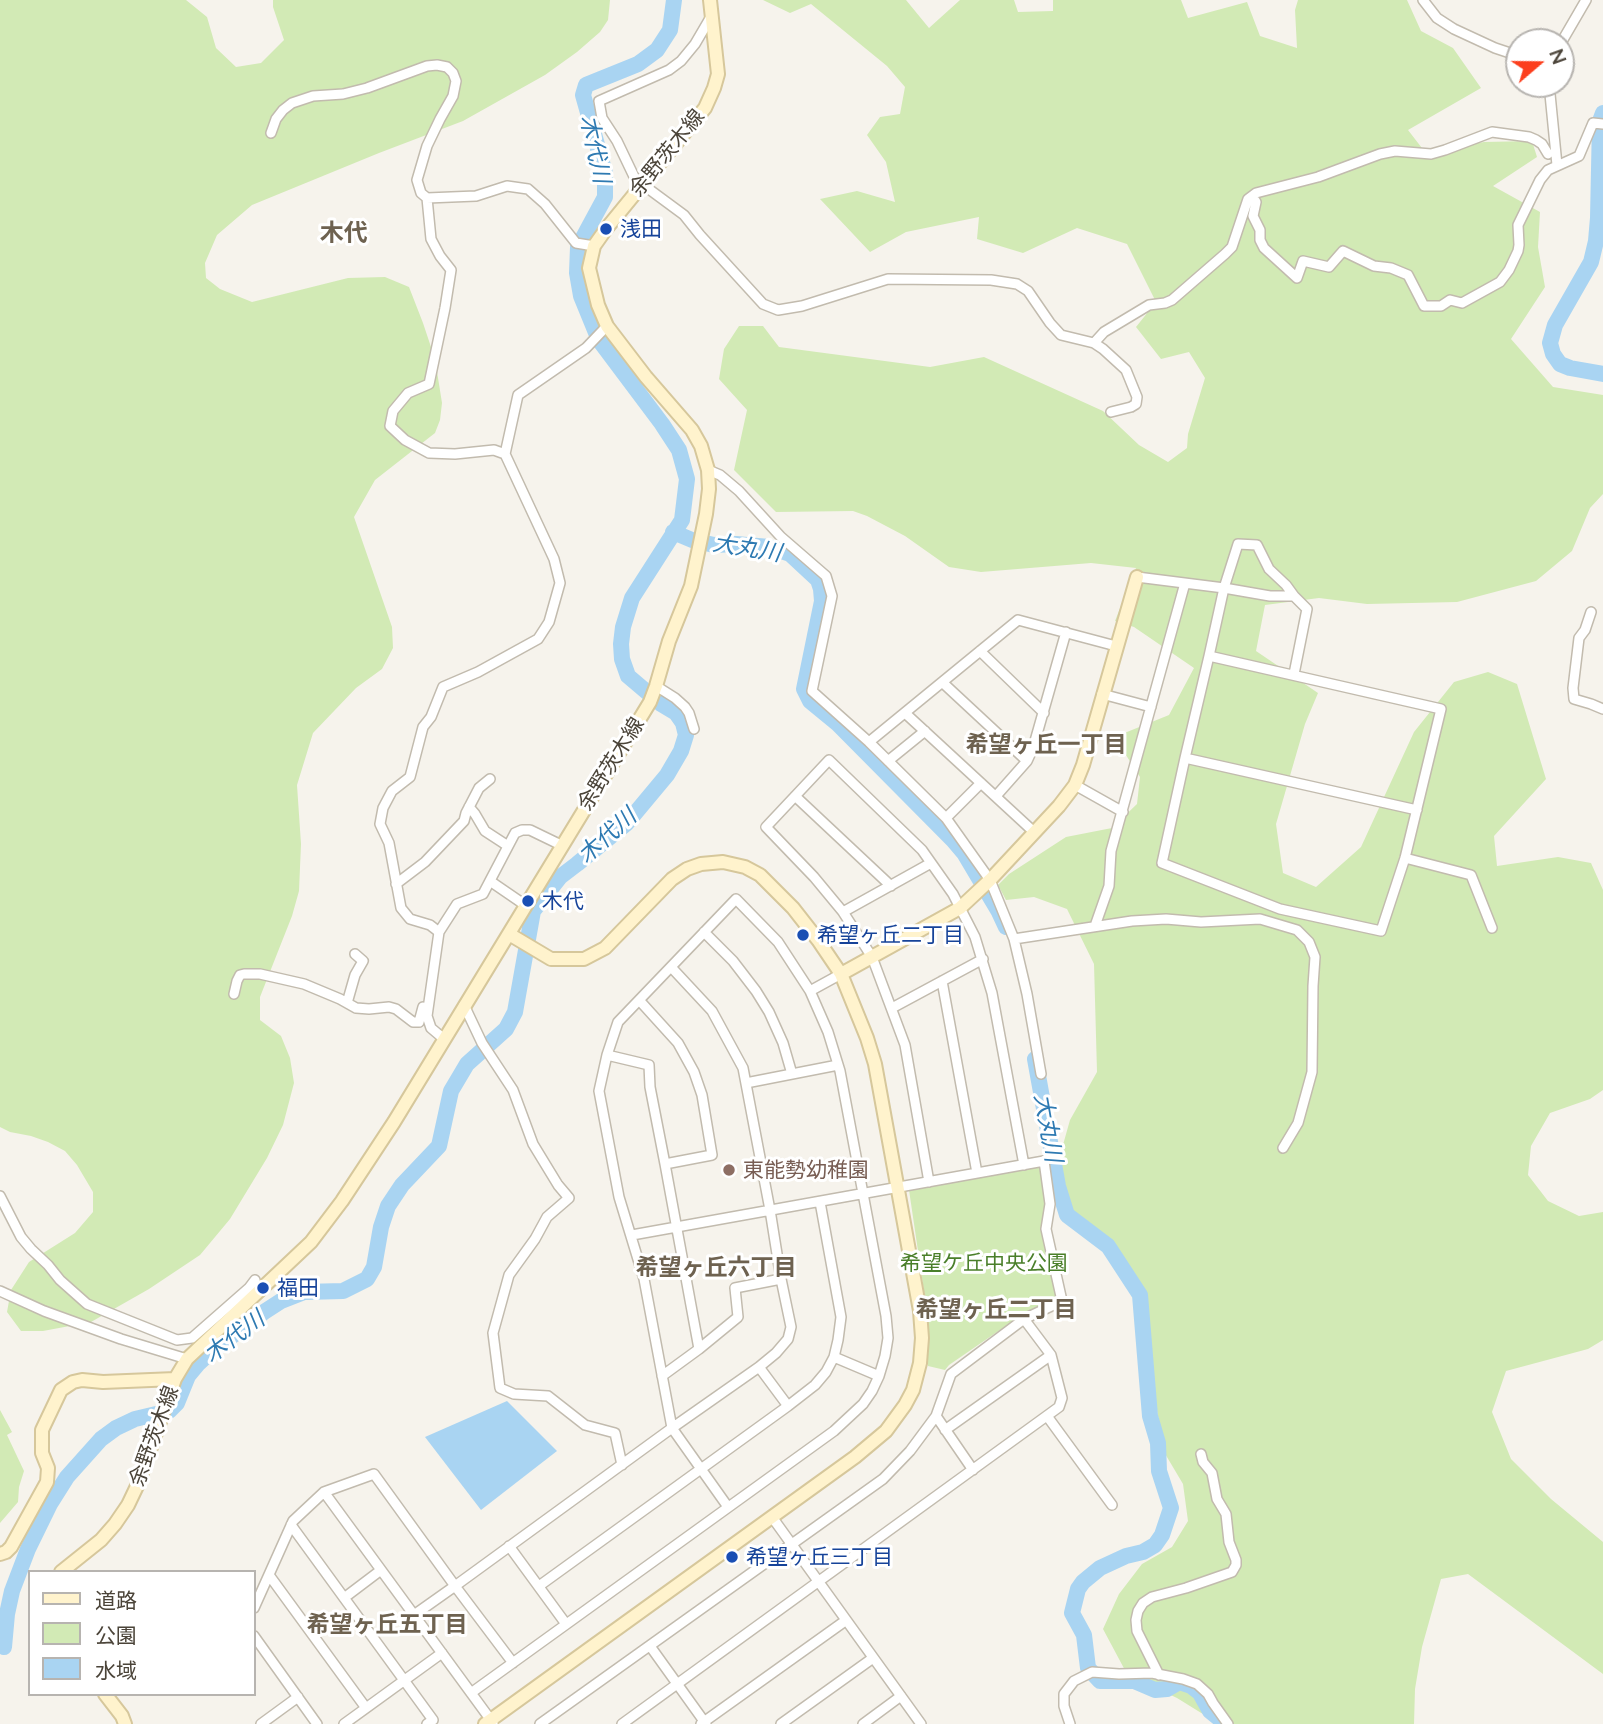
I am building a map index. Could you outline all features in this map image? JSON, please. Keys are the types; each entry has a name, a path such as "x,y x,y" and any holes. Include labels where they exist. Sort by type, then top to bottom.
{"street":[{"name":"余野茨木線","path":"64,1570 101,1540 122,1515 138,1484 174,1379 187,1359 322,1229 394,1122 464,1004 511,935 525,905 653,693 669,641 691,586 709,489 708,470 701,446 692,430 607,326 592,286 589,268 594,246 640,185 705,108 718,74 710,0"},
{"path":"1423,0 1437,18 1454,29 1505,51"},
{"path":"1570,28 1586,0"},
{"path":"712,14 695,44 681,61 669,70 598,101 602,118 640,185 684,215 763,304 778,310 802,306 888,279 1017,284 1028,291 1049,323 1061,335 1094,343 1126,370 1137,397 1136,404 1111,412"},
{"path":"271,133 283,110 292,103 313,96 343,94 368,88 427,66 447,67 453,73 456,80 453,96 428,146 417,180 427,198 431,239 451,270 445,308 429,384 408,393 393,411 390,426 405,440 429,453 455,454 494,450 505,454"},
{"path":"1550,98 1557,165"},
{"path":"1252,196 1256,202 1253,216 1264,248 1297,278 1303,261 1329,267 1343,251 1374,267 1391,268 1408,275 1424,306 1441,306 1450,300 1462,303 1500,282 1518,251 1518,225 1540,180 1548,170 1579,156 1592,123 1603,124"},
{"path":"1094,343 1104,332 1149,305 1172,300 1225,254 1232,247 1248,200 1256,193 1318,177 1380,154 1395,151 1431,154 1492,132 1529,137 1542,144 1548,154"},
{"path":"427,198 476,196 507,186 528,190 545,204 576,243 594,246"},
{"path":"439,932 430,925 410,919 401,908 388,843 380,824 383,808 392,791 410,777 423,727 431,717 443,687 478,672 538,639 549,622 560,583 554,559 505,454 518,395 586,348 607,326"},
{"path":"708,470 720,475 739,491 781,537 826,576 832,596 812,691 869,742 946,818 986,884 1014,939 1041,1074"},
{"path":"1209,656 1441,709 1405,858 1381,931 1280,909 1162,863 1224,588 1238,544 1257,545 1269,569 1307,609 1294,674"},
{"path":"810,991 960,908 1059,806 1075,785 1083,765 1137,577 1270,596 1294,596"},
{"path":"1094,926 1109,886 1111,851 1185,583"},
{"path":"1591,612 1585,630 1578,638 1574,699 1603,709"},
{"path":"869,742 1018,620 1116,646"},
{"path":"996,796 1027,761 1033,748 1066,632"},
{"path":"980,651 1044,713"},
{"path":"942,682 1027,761"},
{"path":"653,693 675,698 689,713 694,729"},
{"path":"1102,694 1152,707"},
{"path":"905,712 1034,832"},
{"path":"888,761 925,730"},
{"path":"1185,758 1417,810"},
{"path":"929,1182 905,1045 872,957 843,912 766,827 829,760 922,850 953,894 975,937 992,993 1024,1165"},
{"path":"396,884 425,862 464,821 479,788 491,779"},
{"path":"946,818 981,783"},
{"path":"1075,785 1123,813"},
{"path":"795,796 891,886"},
{"path":"469,807 485,831 508,846"},
{"path":"444,1039 431,1028 427,1016 439,932 457,904 483,894 515,832 530,831 561,845"},
{"path":"1405,858 1471,874 1492,928"},
{"path":"324,1492 490,1723 855,1457 886,1432 912,1390 920,1363 920,1311 875,1065 841,974 793,908 760,875 745,867 723,862 701,864 671,879 615,939 596,954 584,959 551,959 511,935"},
{"path":"843,912 932,863"},
{"path":"490,881 525,905"},
{"path":"471,1693 834,1431 863,1404 879,1376 888,1338 886,1316 838,1065 828,1032 810,991 778,942 736,899 618,1022 599,1091 619,1197 644,1279 672,1428 728,1507"},
{"path":"1014,939 1094,926 1166,919 1201,922 1260,919 1297,930 1310,942 1315,957 1312,1072 1298,1123 1283,1148"},
{"path":"704,932 733,961 756,991 783,1043 792,1074"},
{"path":"347,1003 355,975 363,961 355,954"},
{"path":"892,1008 983,959"},
{"path":"414,1615 760,1367 788,1339 791,1327 743,1068 712,1011 671,967"},
{"path":"234,994 240,975 260,974 304,984 356,1008 396,1009 416,1023 419,1022 430,991"},
{"path":"942,981 976,1173"},
{"path":"639,1000 678,1043 694,1072 702,1095 712,1155 665,1164"},
{"path":"464,1004 482,1043 513,1090 533,1144 569,1198 547,1217 509,1275 493,1333 500,1388 514,1394 548,1396 584,1425 615,1433 622,1465"},
{"path":"607,1055 649,1065 650,1087 699,1349"},
{"path":"746,1083 838,1065"},
{"path":"540,1724 883,1479 910,1451 936,1416 951,1374 1024,1319 1062,1301 1046,1229 1050,1204 1044,1161 632,1235"},
{"path":"0,1196 31,1249 87,1304 177,1340 192,1338 255,1280"},
{"path":"539,1586 788,1406 815,1385 826,1372 834,1357 841,1317 820,1202"},
{"path":"662,1376 738,1317 735,1289 781,1279"},
{"path":"0,1291 44,1311 187,1359"},
{"path":"622,1724 1059,1407 1062,1398 1051,1355 1024,1319"},
{"path":"946,1430 1051,1355"},
{"path":"834,1357 879,1376"},
{"path":"760,1367 788,1406"},
{"path":"0,1554 12,1547 47,1482 48,1468 42,1453 42,1430 61,1390 82,1380 103,1382 174,1379"},
{"path":"936,1416 972,1470"},
{"path":"1046,1416 1112,1505"},
{"path":"1159,1675 1137,1631 1136,1620 1143,1603 1152,1597 1232,1572 1236,1565 1229,1542 1226,1514 1217,1499 1212,1474 1200,1454"},
{"path":"256,1604 293,1521 324,1492 374,1474 513,1663"},
{"path":"772,1517 921,1724"},
{"path":"291,1525 433,1720 427,1724"},
{"path":"509,1546 566,1624"},
{"path":"344,1598 382,1570"},
{"path":"269,1575 366,1708"},
{"path":"650,1646 704,1723 845,1621"},
{"path":"256,1639 317,1724"},
{"path":"344,1724 442,1653"},
{"path":"782,1724 873,1658"},
{"path":"1070,1724 1064,1706 1064,1694 1074,1681 1090,1672 1152,1673 1183,1679 1196,1684 1208,1694 1228,1724"},
{"path":"107,1696 125,1724"},
{"path":"863,1724 901,1696"},
{"path":"261,1724 298,1698"}],"green space":[{"path":"0,0 186,0 207,17 216,48 236,67 261,63 284,40 273,0 610,0 608,20 600,32 545,75 463,121 252,205 217,235 205,263 206,278 220,289 252,302 348,278 385,277 409,287 435,359 442,403 440,420 435,433 375,480 354,517 392,627 393,648 382,669 356,688 313,733 297,785 301,844 299,891 260,997 260,1020 281,1036 290,1058 294,1083 283,1125 267,1158 230,1219 200,1255 149,1289 91,1322 43,1331 21,1331 7,1312 11,1290 29,1262 75,1233 93,1212 93,1192 65,1151 48,1142 0,1127"},
{"path":"763,0 906,0 929,28 960,0 1014,0 1018,12 1053,11 1053,0 1181,0 1188,18 1247,2 1260,36 1297,48 1295,10 1298,0 1407,0 1421,31 1453,48 1481,88 1408,130 1425,152 1484,142 1532,141 1537,157 1493,186 1540,212 1538,247 1545,287 1511,339 1553,387 1603,395 1603,494 1590,508 1572,551 1536,581 1457,602 1367,604 1319,598 1265,605 1256,651 1318,693 1305,724 1276,824 1283,873 1316,887 1361,847 1414,732 1454,682 1488,672 1517,684 1546,779 1494,836 1497,866 1558,857 1591,863 1603,890 1603,1090 1590,1099 1550,1113 1531,1146 1528,1175 1548,1201 1579,1216 1603,1212 1603,1340 1588,1349 1506,1371 1492,1412 1511,1459 1551,1499 1603,1542 1603,1674 1468,1574 1441,1579 1422,1647 1415,1689 1414,1724 1219,1724 1177,1698 1127,1674 1103,1629 1119,1594 1142,1564 1172,1547 1188,1521 1183,1484 1164,1452 1137,1307 1122,1271 1050,1191 1070,1120 1097,1072 1094,964 1067,909 1034,897 1006,900 998,885 1009,874 1066,837 1112,828 1137,804 1140,777 1117,741 1122,734 1169,715 1194,668 1134,627 1115,621 1136,568 1091,563 981,572 949,567 905,536 853,511 776,512 734,470 747,410 719,379 724,349 739,326 763,326 779,347 930,367 984,357 1103,411 1139,445 1168,462 1187,448 1188,434 1205,378 1189,352 1161,359 1136,327 1156,302 1127,244 1077,228 1023,253 977,239 979,217 906,232 870,252 820,199 857,191 895,202 886,162 867,135 880,117 900,114 905,87 887,66 811,4 790,13"},
{"name":"希望ケ丘中央公園","path":"1039,1165 1047,1203 1042,1224 1043,1234 1057,1295 1054,1300 1013,1321 945,1370 928,1366 926,1305 909,1190"},
{"path":"0,1410 12,1432 7,1435 24,1471 18,1502 0,1523"}],"water":[{"path":"507,1401 557,1451 481,1510 425,1437"}],"waterway":[{"name":"木代川","path":"4,1647 12,1591 28,1549 67,1477 101,1439 135,1419 169,1411 177,1403 188,1376 198,1364 281,1301 304,1292 343,1291 367,1279 374,1267 381,1227 388,1206 402,1185 439,1146 451,1091 467,1064 506,1029 515,1012 533,911 560,877 627,823 667,775 681,751 686,735 683,723 676,713 628,676 622,659 621,644 632,598 682,520 687,479 679,450 599,340 581,296 577,273 578,247 605,197 605,173 583,95 586,85 638,64 657,50 670,30 674,0"},
{"path":"1603,113 1600,121 1596,241 1591,262 1555,325 1550,343 1560,364 1603,374"},
{"name":"大丸川","path":"673,532 714,545 769,547 790,554 818,580 822,601 804,689 810,701 838,724 953,840 964,853 1006,927"},
{"name":"大丸川","path":"1035,1059 1058,1186 1067,1215 1108,1246 1140,1295 1150,1416 1158,1443 1159,1471 1171,1508 1162,1535 1155,1545 1100,1568 1078,1589 1072,1613 1084,1635 1088,1668 1100,1681 1134,1681 1155,1690 1167,1689 1179,1682 1191,1686 1200,1693 1210,1711 1223,1724"}],"place":[{"name":"浅田","path":"606,229"},
{"name":"木代","path":"528,901"},
{"name":"希望ヶ丘二丁目","path":"803,935"},
{"name":"東能勢幼稚園","path":"729,1170"},
{"name":"福田","path":"263,1288"},
{"name":"希望ヶ丘三丁目","path":"732,1557"}],"district":[{"name":"木代","path":"344,233"},
{"name":"希望ヶ丘一丁目","path":"1046,745"},
{"name":"希望ヶ丘六丁目","path":"716,1268"},
{"name":"希望ヶ丘二丁目","path":"996,1310"},
{"name":"希望ヶ丘五丁目","path":"387,1625"}]}
